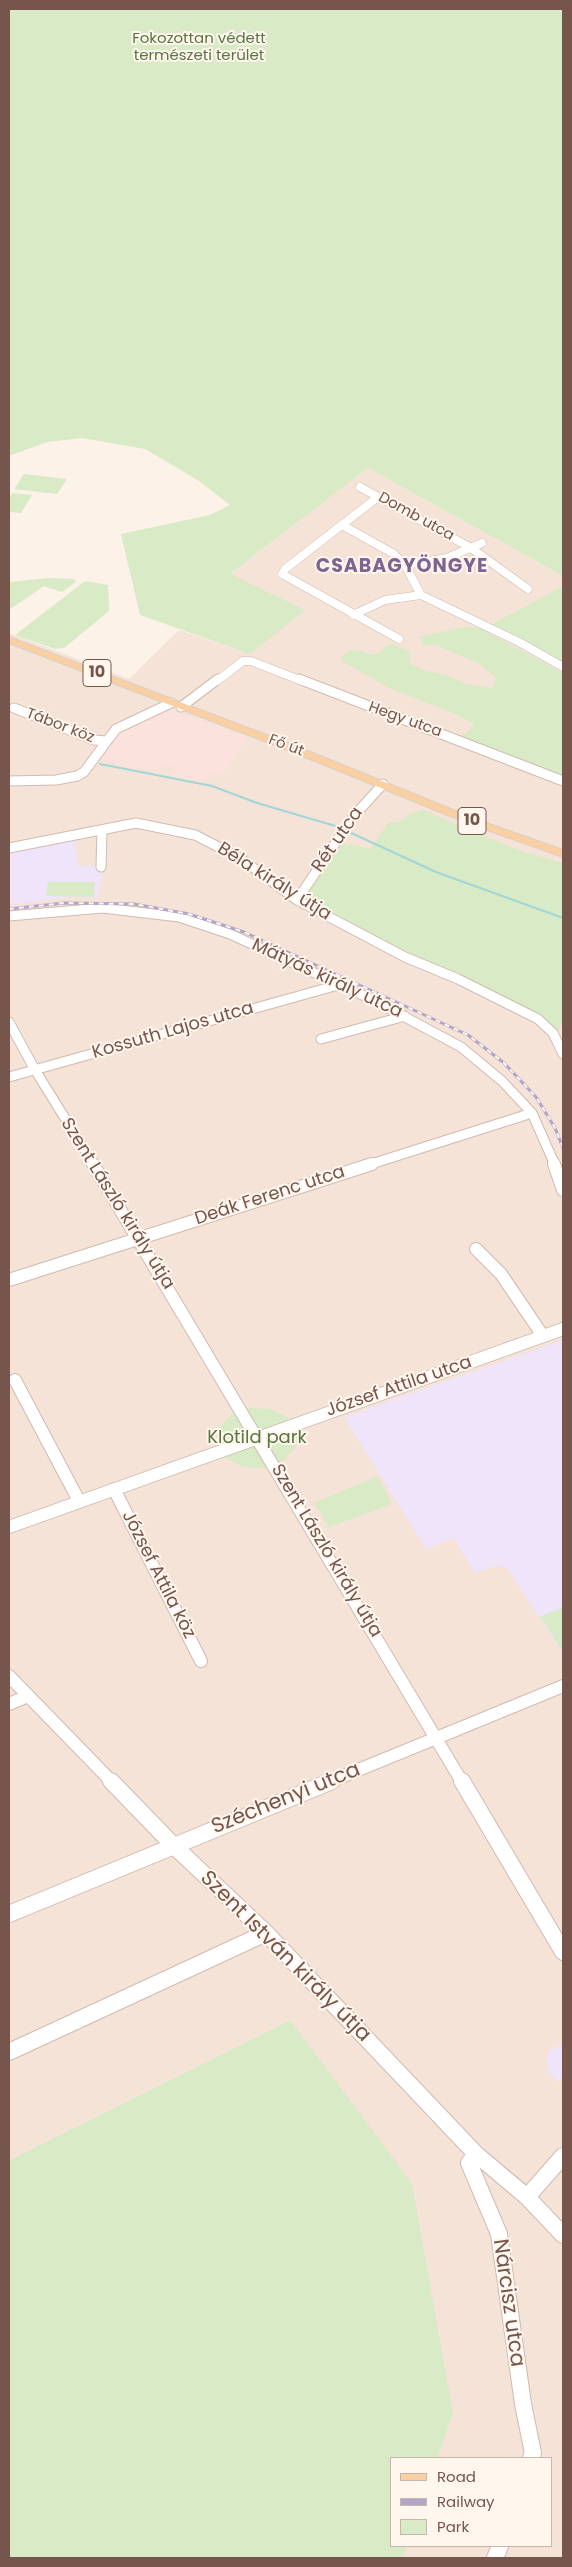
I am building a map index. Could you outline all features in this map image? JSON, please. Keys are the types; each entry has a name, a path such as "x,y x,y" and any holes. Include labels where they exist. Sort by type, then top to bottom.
{"main road":[{"name":"Fő út","path":"9,640 383,784 493,829 563,854"}],"street":[{"name":"Domb utca","path":"360,487 471,548 528,589"},
{"path":"378,497 282,574 399,639"},
{"path":"342,525 394,554 405,566 421,595"},
{"name":"Domb utca","path":"405,566 447,558 482,543"},
{"path":"353,615 385,600 421,595 519,642 563,668"},
{"name":"Hegy utca","path":"176,705 247,660 448,735 563,781"},
{"path":"9,781 56,780 77,776 84,772 116,730 176,705"},
{"name":"Tábor köz","path":"14,708 94,740 106,742"},
{"name":"Rét utca","path":"297,900 352,816 383,784"},
{"name":"Béla király útja","path":"9,848 136,823 195,835 244,862 297,900 405,957 458,979 538,1019 553,1033 563,1054"},
{"path":"102,830 102,867"},
{"name":"Mátyás király utca","path":"9,916 103,908 179,917 230,934 405,1016 448,1038 476,1058 532,1113 550,1152 563,1190"},
{"name":"Kossuth Lajos utca","path":"9,1078 338,984"},
{"path":"321,1039 405,1016"},
{"name":"Szent László király útja","path":"9,1022 35,1070 140,1238 563,1952"},
{"name":"Deák Ferenc utca","path":"9,1280 532,1113"},
{"path":"476,1249 501,1274 543,1336"},
{"name":"József Attila utca","path":"9,1527 563,1329"},
{"path":"15,1380 79,1501"},
{"name":"József Attila köz","path":"114,1489 201,1661"},
{"name":"Szent István király útja","path":"9,1676 173,1845 266,1933 476,2154 528,2197 563,2235"},
{"name":"Széchenyi utca","path":"9,1914 563,1686"},
{"path":"9,1704 28,1696"},
{"path":"9,2052 266,1933"},
{"name":"Nárcisz utca","path":"476,2154 469,2164 499,2234 523,2404 533,2453 531,2457"},
{"path":"528,2197 563,2156"}],"shaded area":[{"path":"368,468 563,576 563,586 488,627 563,667 563,2558 403,2558 407,2547 552,2547 552,2457 438,2457 453,2413 290,2020 9,2160 9,633 129,679 179,630 250,654 230,574"},
{"path":"172,710 248,739 222,775 211,772 203,782 170,776 177,767 163,764 155,771 100,761 112,739 125,729 162,711"},
{"path":"75,838 78,866 98,865 98,873 103,873 98,898 72,897 9,905 9,849"},
{"path":"563,1340 563,1654 507,1568 495,1566 475,1573 453,1538 426,1549 344,1417"},
{"path":"563,2044 563,2076 558,2082 550,2074 546,2059 551,2049"}],"green space":[{"name":"Fokozottan védett természeti terület","path":"9,9 563,9 563,576 368,468 230,574 305,610 250,654 140,615 121,534 210,515 230,505 199,481 145,449 82,438 47,442 9,456"},
{"path":"24,474 67,479 57,494 14,489"},
{"path":"12,493 32,495 21,513 9,512 9,498"},
{"path":"48,578 74,579 76,582 62,592 44,586 9,610 9,582"},
{"path":"85,581 108,585 109,611 64,648 55,649 15,635"},
{"path":"563,586 563,667 487,627"},
{"path":"466,627 479,628 563,673 563,777 462,736 475,725 458,715 389,688 342,661 341,657 349,651 356,650 375,655 390,644 396,645 411,653 409,664 426,671 449,676 466,684 492,688 496,680 494,676 478,663 438,646 423,644 420,641 423,639 418,637"},
{"path":"423,810 523,852 563,863 563,1022 558,1031 513,1004 384,941 305,898 343,843 370,849 389,822 396,823 406,818 407,815"},
{"path":"48,882 95,882 94,897 46,896"},
{"name":"Klotild park","path":"249,1408 270,1409 287,1417 298,1434 295,1447 284,1461 264,1468 243,1467 226,1458 217,1443 219,1428 231,1415"},
{"path":"378,1476 392,1504 329,1527 314,1503"},
{"path":"563,1607 563,1652 540,1617"},
{"path":"290,2020 412,2184 453,2413 438,2457 390,2457 390,2547 407,2547 403,2558 9,2558 9,2160"}],"waterway":[{"path":"100,764 212,786 257,803 339,827"},
{"path":"349,832 436,872 563,918"}],"railway":[{"path":"9,909 64,903 134,904 189,914 244,932 468,1035 504,1063 536,1097 555,1128 563,1148"}],"district":[{"name":"CSABAGYÖNGYE","path":"402,567"}]}
